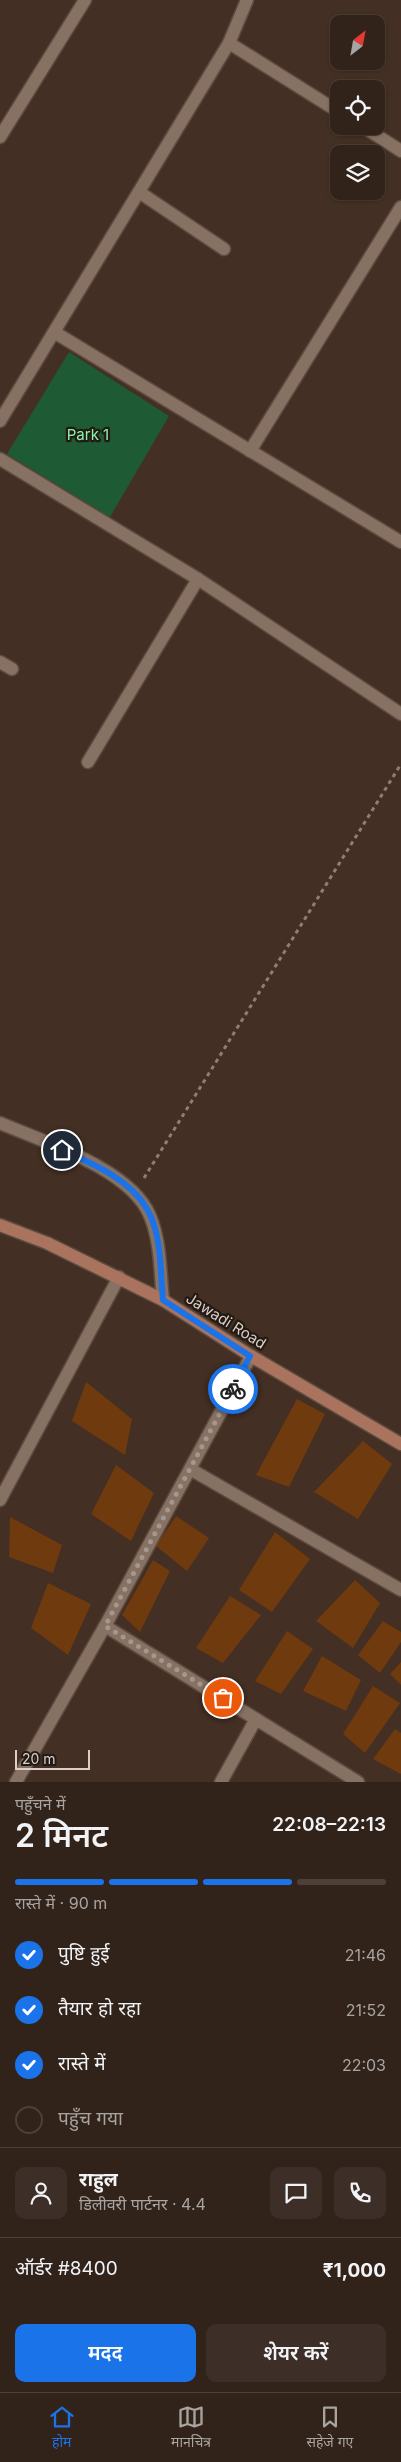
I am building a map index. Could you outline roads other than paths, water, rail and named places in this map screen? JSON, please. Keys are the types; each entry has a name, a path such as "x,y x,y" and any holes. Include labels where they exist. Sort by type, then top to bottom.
{"street":[{"path":"0,137 85,0"},
{"path":"0,421 229,43 248,0"},
{"path":"229,43 330,106"},
{"path":"376,135 401,151"},
{"path":"139,192 224,250"},
{"path":"250,451 401,207"},
{"path":"54,332 401,542"},
{"path":"0,459 198,579 401,714"},
{"path":"88,762 198,579"},
{"path":"0,662 12,669"},
{"path":"0,1123 92,1164 134,1194 146,1208 155,1232 163,1300"},
{"name":"Jawadi Road","path":"0,1225 47,1243 163,1300 250,1356 401,1444"},
{"path":"0,1500 119,1277"},
{"path":"16,1782 105,1626 250,1356"},
{"path":"190,1469 401,1590"},
{"path":"105,1626 358,1782"},
{"path":"221,1782 256,1719"}],"park label":[{"name":"Park 1","path":"88,435"}]}
